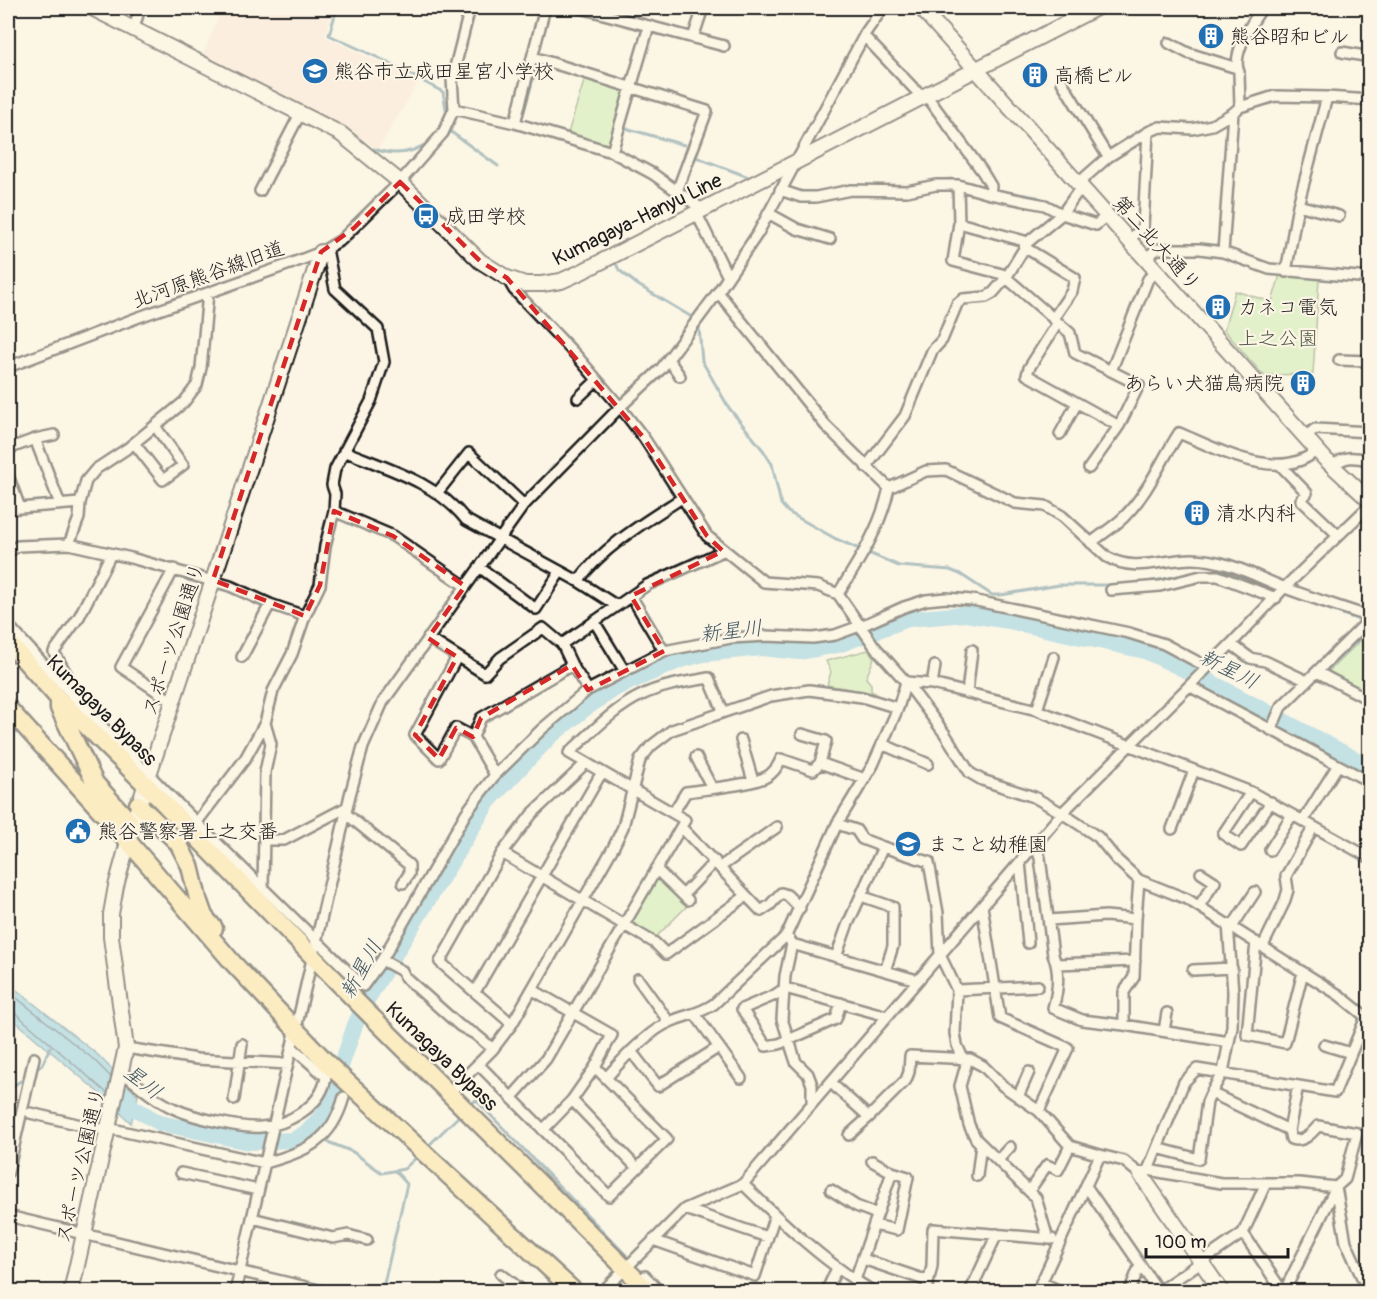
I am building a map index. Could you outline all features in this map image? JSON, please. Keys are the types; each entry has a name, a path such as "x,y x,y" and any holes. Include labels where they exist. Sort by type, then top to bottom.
{"highway":[{"name":"Kumagaya Bypass","path":"8,642 315,950 352,997 375,1021 627,1265 649,1292"},
{"path":"59,691 59,708 95,783 133,825"},
{"path":"8,708 241,971 331,1067 347,1092 423,1152 575,1292"},
{"path":"138,804 178,843 190,866 204,916 240,959 241,971"}],"street":[{"name":"Kumagaya-Hanyu Line","path":"92,8 349,140 400,182 480,261 507,278 525,284 561,281 1096,8"},
{"path":"134,28 140,8"},
{"path":"470,8 452,80 454,109 515,123 612,152 653,174 699,211 728,277"},
{"path":"515,123 545,8"},
{"path":"581,8 608,11 649,26 724,46"},
{"path":"693,38 703,8"},
{"path":"235,1292 346,810 363,747 383,702 524,505 620,407 661,369 718,292 758,233 864,36 883,8"},
{"name":"第二北大通り","path":"921,8 1305,437 1370,503"},
{"path":"1223,252 1237,110 1239,53 1247,32 1262,8"},
{"path":"612,152 649,26"},
{"path":"864,36 924,96 982,171 991,186 990,194"},
{"path":"1169,43 1188,53 1237,68"},
{"path":"1342,52 1370,57"},
{"path":"533,57 707,111 677,191"},
{"path":"1062,82 1108,157"},
{"path":"866,467 905,416 932,351 942,340 957,304 963,299 986,297 993,293 1006,278 1026,245 1062,214 1081,187 1083,179 1108,157 1160,127 1192,129 1212,124 1237,110 1275,96 1370,100"},
{"path":"1286,272 1298,205 1327,97"},
{"name":"北河原熊谷線旧道","path":"8,367 324,250 354,228 400,182 443,133 454,109"},
{"path":"260,191 300,114"},
{"path":"1129,240 1143,227 1148,132"},
{"path":"780,190 801,197 816,197 851,190 907,191 936,185 958,185 1045,205 1062,214 1096,225 1107,216"},
{"path":"958,185 959,223 953,261 1002,274 1070,333 1076,353 1139,385 1119,426 1089,468"},
{"path":"1298,205 1339,216"},
{"path":"768,213 797,229 830,239"},
{"path":"959,223 1026,245 1075,278 1072,291 1029,368 1028,375 1119,426"},
{"path":"1145,259 1157,249 1200,249 1223,252 1269,269 1286,272 1370,278"},
{"path":"197,822 245,759 265,723 273,691 292,654 304,616 320,585 325,546 334,511 335,494 332,484 334,469 371,401 384,362 378,329 335,289 324,250"},
{"name":"スポーツ公園通り","path":"71,1292 126,1048 111,937 111,914 116,885 146,779 324,250"},
{"path":"1111,370 1148,279 1156,272"},
{"path":"507,278 514,290 620,407 644,438 707,536 764,582 818,586 838,594 875,647 906,682 945,734 970,773 982,780 1034,797 1062,813 1098,837 1116,859 1140,880 1188,899 1339,995 1368,1018 1335,1092 1197,1069 1184,1082 1145,1173"},
{"path":"718,292 826,426 889,488"},
{"path":"69,544 79,518 80,503 86,481 96,469 134,443 184,402 197,385 201,368 208,294"},
{"path":"668,359 680,376"},
{"path":"1339,360 1370,362"},
{"path":"578,398 597,380"},
{"path":"1060,435 1077,403"},
{"path":"134,443 163,480 183,465 155,426"},
{"path":"1305,437 1316,429 1370,432"},
{"path":"1091,543 1124,516 1148,486 1159,464 1179,434 1246,460 1280,465 1295,464 1308,459 1317,450"},
{"path":"8,449 34,439 54,435"},
{"path":"34,439 60,504"},
{"path":"344,451 438,492 455,506 466,520 578,581 617,606"},
{"path":"438,492 469,453 524,505"},
{"path":"1333,466 1341,459 1350,456 1370,460"},
{"path":"1280,465 1307,493 1301,500 1339,536"},
{"path":"889,488 926,471 946,470 1015,502 1045,506 1062,516 1107,558 1125,565 1191,559 1218,561 1369,619 1281,708 1271,729"},
{"path":"8,476 20,508"},
{"path":"838,594 869,543 886,505 889,488"},
{"path":"578,581 588,567 633,530 682,498"},
{"path":"8,509 80,503"},
{"path":"602,1292 685,1209 743,1184 1062,813 1370,503"},
{"path":"334,511 393,536 465,586"},
{"path":"8,552 18,546 69,544 230,585 270,604 304,616"},
{"path":"562,644 646,585 723,551"},
{"path":"8,625 59,691 67,675 54,652 79,617 111,554"},
{"path":"479,567 536,609 560,572"},
{"path":"172,702 121,667 174,569"},
{"path":"1111,590 1160,586 1201,576 1218,576 1276,597"},
{"path":"631,596 664,651"},
{"path":"146,779 197,822 263,889 315,950 363,986 383,960 466,813 495,775 542,729 588,690 664,651 731,638 766,636 813,638 835,635 904,607 926,600 946,598 972,600 1129,633 1164,644 1207,667"},
{"path":"242,657 270,604"},
{"path":"594,621 624,670"},
{"path":"428,638 485,674 500,658 543,628 562,644 588,690"},
{"path":"1231,644 1250,658 1266,661 1307,681"},
{"path":"967,693 972,650"},
{"path":"457,657 415,735 440,759 456,728 473,737 495,775"},
{"path":"1037,710 1054,657"},
{"path":"473,737 481,718 572,665"},
{"path":"932,684 934,666"},
{"path":"1317,672 1370,700"},
{"path":"512,1097 546,1059 685,820 569,753 614,714 641,695 666,687 709,678 723,711"},
{"path":"906,682 932,684 1037,710 1251,792 1370,858"},
{"path":"812,1104 812,1085 808,1074 796,1062 782,1019 789,940 837,824 873,765 898,708 906,682"},
{"path":"1189,685 1370,782"},
{"path":"450,1092 493,1049 533,990 613,848 622,827 640,760 656,742 672,730 723,711 771,696 809,690 862,697 898,708"},
{"path":"263,889 265,772 271,744 265,723"},
{"path":"674,813 686,792 766,777 777,768 781,759 813,770 820,763 826,741 802,734"},
{"path":"741,740 753,781"},
{"path":"882,744 928,764"},
{"path":"696,757 712,788"},
{"path":"512,1024 440,962 502,853 532,814 586,763"},
{"path":"820,763 865,779"},
{"path":"1303,821 1338,765"},
{"path":"1172,829 1194,770"},
{"path":"475,992 602,772"},
{"path":"1251,792 1223,834 1241,846 1271,802"},
{"path":"264,840 284,840 346,810"},
{"path":"346,810 409,865 410,874 404,883"},
{"path":"1270,850 1292,815"},
{"path":"837,824 856,830 862,839 929,862 938,913 940,955 957,990 955,1033 957,1045 966,1065 960,1086 969,1125 981,1144 1036,1198 1048,1239"},
{"path":"681,827 761,911 781,893 787,895 801,908"},
{"path":"656,869 685,897 718,864 777,828"},
{"path":"1303,972 1285,1043 1247,1035 1260,944 1284,903 1288,890 1286,876 1313,828"},
{"path":"1035,843 1040,858 1053,955 1057,964 1057,994 1053,1008 1082,1020 1229,1042"},
{"path":"836,957 883,847"},
{"path":"502,853 655,943 666,954 746,896"},
{"path":"1020,862 1028,943"},
{"path":"1199,906 1215,882 1201,873"},
{"path":"1124,1025 1124,992 1134,977 1140,880"},
{"path":"1157,1148 1199,1159 1207,1102 1223,1072 1232,1027 1230,925 1255,892"},
{"path":"861,896 894,907 893,946 885,971"},
{"path":"982,906 1000,1018 1068,1048 1040,1111"},
{"path":"1049,920 1106,916 1136,919"},
{"path":"789,940 836,957 917,980"},
{"path":"606,1078 631,1051 669,1022 702,1012 789,940"},
{"path":"383,960 402,971 405,977 460,1026 475,1034 493,1049"},
{"path":"1057,964 1135,961"},
{"path":"1193,970 1232,968"},
{"path":"638,979 669,1022"},
{"path":"957,990 1038,986"},
{"path":"841,1003 836,1019 779,1044 766,1046 742,1009 786,988 841,1003 887,1016"},
{"path":"533,990 612,1035 595,1067 572,1100 543,1130"},
{"path":"1164,1031 1167,1013"},
{"path":"695,1014 741,1078"},
{"path":"234,1099 242,1044"},
{"path":"1324,1045 1351,1053"},
{"path":"122,1072 164,1104 178,1110 236,1125 260,1127 275,1124 300,1113 315,1102 325,1086 326,1077 292,1047"},
{"path":"631,1051 658,1086 718,1047"},
{"path":"126,1048 197,1059 288,1064"},
{"path":"849,1135 906,1080 910,1056 963,1058 983,1066 1003,1086 1040,1111 1070,1146 1124,1161 1145,1173 1221,1184 1299,1182 1336,1187"},
{"path":"8,1172 34,1058"},
{"path":"478,1064 609,1197 667,1139 595,1067"},
{"path":"1018,1096 1029,1072"},
{"path":"831,1083 869,1117"},
{"path":"1243,1233 1283,1292 1336,1187 1345,1179 1357,1133 1318,1126 1309,1136 1291,1139 1289,1130 1298,1086"},
{"path":"30,1113 98,1129 109,1124 265,1164 286,1158 315,1143 326,1134 339,1117 347,1092"},
{"path":"1212,1093 1289,1130"},
{"path":"572,1100 637,1168"},
{"path":"976,1176 981,1144"},
{"path":"1029,1191 1047,1165 1058,1170 1070,1146"},
{"path":"998,1160 1010,1148"},
{"path":"1062,1292 1039,1287 1100,1155"},
{"path":"872,1161 892,1172 909,1177 897,1230 874,1225"},
{"path":"855,1280 892,1172"},
{"path":"181,1173 258,1190"},
{"path":"1145,1173 1222,1292"},
{"path":"1086,1186 1159,1292 1243,1233 1266,1183"},
{"path":"743,1184 837,1268 874,1292"},
{"path":"1336,1187 1346,1242 1368,1291"},
{"path":"831,1190 856,1206 877,1214"},
{"path":"685,1209 767,1237"},
{"path":"653,1240 755,1276 775,1215"},
{"path":"8,1216 327,1292"},
{"path":"252,1218 333,1238 348,1235 368,1240"},
{"path":"926,1292 932,1266 933,1229 1060,1239"},
{"path":"970,1292 997,1234"},
{"path":"863,1259 928,1281"},
{"path":"627,1265 660,1292"},
{"path":"1129,1292 1140,1265"},
{"path":"826,1292 837,1268"},
{"path":"501,1274 524,1292"}],"highlighted area":[{"path":"400,182 480,261 507,278 644,438 707,536 723,551 631,596 664,651 588,690 572,665 481,718 473,737 456,728 439,759 415,735 457,657 428,638 465,586 393,536 334,511 320,585 305,616 213,580 321,252 354,228"}],"shaded area":[{"name":"熊谷市立成田星宮小学校","path":"222,8 333,8 325,37 419,81 378,149 330,120 203,55"}],"green space":[{"path":"585,78 625,89 608,145 568,133"},
{"name":"上之公園","path":"1280,275 1319,279 1313,374 1263,375 1224,330 1235,291 1272,302"},
{"path":"1369,632 1369,697 1326,674"},
{"path":"868,650 874,658 866,678 871,684 871,691 877,694 827,685 831,672 826,661"},
{"path":"658,875 689,904 656,937 630,923"}],"water":[{"path":"8,983 98,1055 138,1096 131,1123 8,1015"}],"waterway":[{"path":"337,8 329,35 443,92 447,114"},
{"path":"522,118 537,65"},
{"path":"458,115 470,117"},
{"path":"622,127 684,145"},
{"path":"451,132 498,166"},
{"path":"374,149 389,153 403,153 429,142"},
{"path":"696,157 751,178"},
{"path":"938,181 950,179 972,185"},
{"path":"996,190 1037,197 1054,205"},
{"path":"614,259 619,270 638,285 690,316 699,328 702,361 729,408 772,464 781,504 788,512 836,539 899,566 950,570 992,595 1059,585 1120,585"},
{"path":"1207,572 1217,570 1277,591"},
{"path":"1141,583 1188,575"},
{"path":"1283,593 1365,622"},
{"name":"新星川","path":"120,1091 134,1108 160,1123 249,1142 293,1140 308,1131 326,1111 355,1025 365,1003 488,802 551,736 586,708 616,688 681,660 703,654 761,648 800,652 838,645 908,619 966,614 1009,621 1145,651 1211,682 1370,767"},
{"path":"1327,670 1370,629"},
{"path":"34,1071 42,1065 50,1047"},
{"path":"8,1089 27,1077"},
{"path":"470,1105 476,1100 626,1255"},
{"path":"427,1147 461,1114"},
{"path":"308,1131 317,1136"},
{"path":"323,1140 353,1152 382,1173 404,1169 418,1156"},
{"path":"382,1292 407,1184 396,1172"}],"place":[{"name":"熊谷昭和ビル","path":"1211,36"},
{"name":"熊谷市立成田星宮小学校","path":"315,71"},
{"name":"高橋ビル","path":"1035,75"},
{"name":"成田学校","path":"426,216"},
{"name":"カネコ電気","path":"1218,307"},
{"name":"あらい犬猫鳥病院","path":"1303,383"},
{"name":"清水内科","path":"1197,513"},
{"name":"熊谷警察署上之交番","path":"78,831"},
{"name":"まこと幼稚園","path":"908,844"}],"water label":[{"name":"星川","path":"143,1082"}]}
